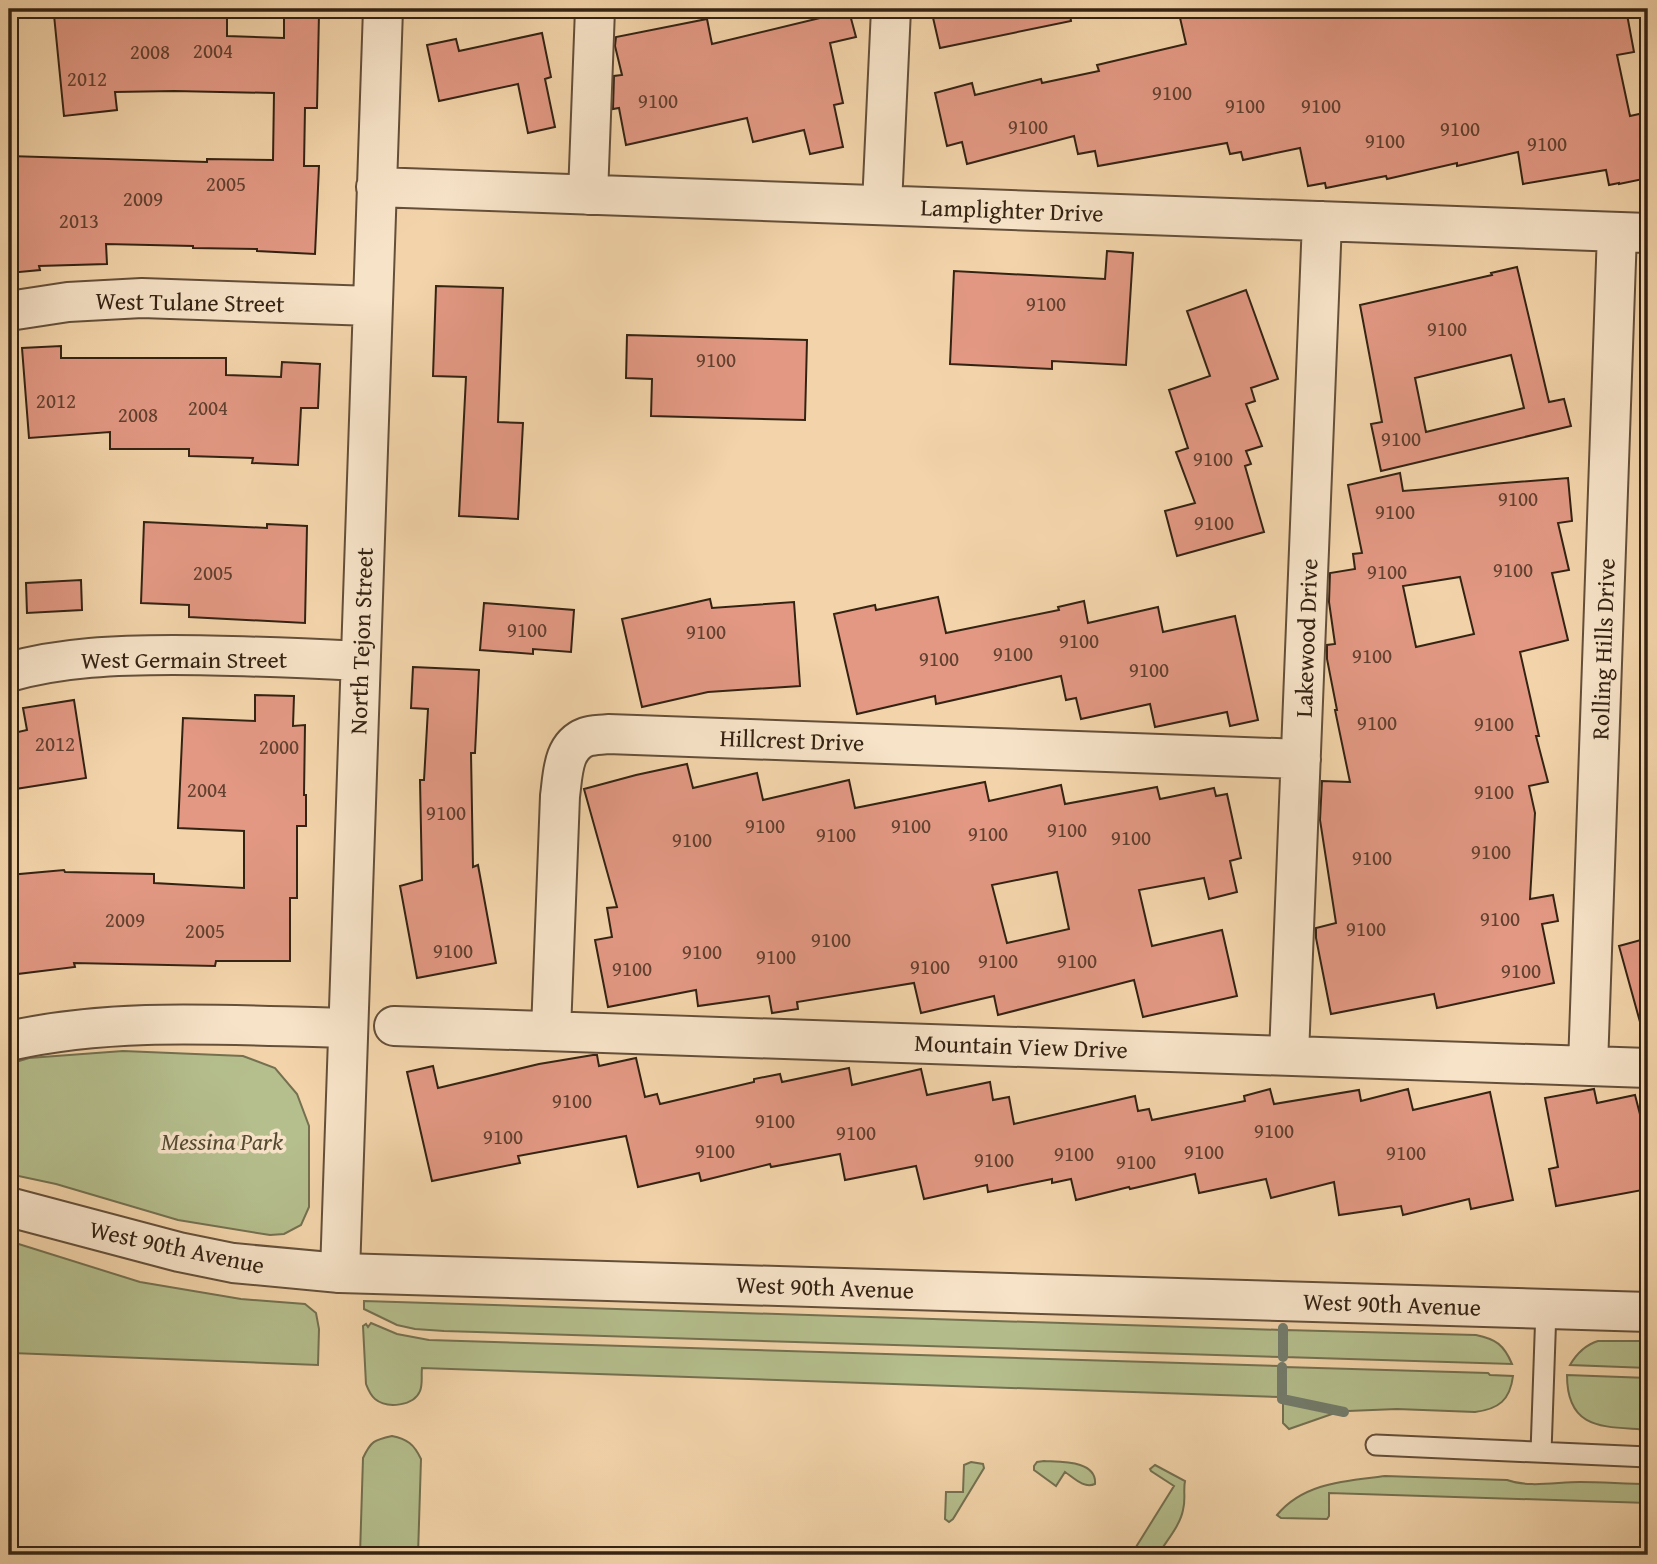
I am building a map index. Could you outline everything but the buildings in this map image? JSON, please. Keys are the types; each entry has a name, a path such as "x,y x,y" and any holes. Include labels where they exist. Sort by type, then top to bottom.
{"street":[{"name":"North Tejon Street","path":"340,1273 383,9"},
{"path":"588,194 595,9"},
{"path":"882,205 891,9"},
{"name":"Lamplighter Drive","path":"376,187 1633,232"},
{"name":"Lakewood Drive","path":"1289,1055 1322,221"},
{"name":"Rolling Hills Drive","path":"1588,1066 1633,232"},
{"name":"West Tulane Street","path":"9,311 68,302 142,298 372,306"},
{"name":"West Germain Street","path":"9,672 71,659 126,655 220,655 360,661"},
{"name":"Hillcrest Drive","path":"551,1031 560,796 564,766 570,750 587,736 608,734 1301,759"},
{"path":"9,1041 47,1032 138,1024 348,1028"},
{"name":"Mountain View Drive","path":"394,1026 1648,1068"},
{"name":"West 90th Avenue","path":"9,1207 219,1261 340,1273 1648,1311"}],"lane":[{"path":"1541,1452 1546,1308"},
{"path":"1376,1446 1648,1457"}],"green space":[{"name":"Messina Park","path":"123,1051 243,1056 275,1068 297,1094 309,1126 309,1207 301,1225 284,1234 270,1235 178,1220 56,1184 9,1174 9,1064 29,1058"},
{"path":"9,1241 140,1282 241,1299 305,1304 316,1313 319,1329 318,1365 12,1353 9,1436"},
{"path":"364,1301 1282,1330 1281,1357 444,1331 397,1325 364,1309"},
{"path":"371,1323 397,1334 429,1340 1280,1366 1279,1397 422,1368 417,1396 406,1403 393,1405 375,1399 366,1384 363,1326 366,1324 368,1327"},
{"path":"1285,1330 1476,1335 1498,1344 1512,1364 1284,1357"},
{"path":"1598,1341 1648,1341 1648,1368 1570,1365 1582,1350"},
{"path":"1284,1367 1513,1376 1509,1391 1502,1402 1483,1411 1348,1411 1284,1397"},
{"path":"1567,1375 1648,1378 1648,1430 1604,1426 1582,1416 1574,1407 1569,1394"},
{"path":"1283,1402 1335,1413 1289,1429 1283,1423"},
{"path":"392,1436 410,1443 421,1459 418,1555 360,1555 363,1458 374,1442"},
{"path":"971,1462 983,1464 984,1468 949,1522 945,1519 946,1492 963,1492 964,1465"},
{"path":"1037,1462 1084,1466 1094,1476 1095,1484 1083,1484 1065,1472 1056,1486 1034,1470"},
{"path":"1155,1465 1185,1481 1183,1510 1176,1528 1158,1555 1131,1555 1174,1486 1151,1471"},
{"path":"1385,1476 1507,1480 1534,1484 1648,1484 1648,1503 1329,1493 1327,1519 1281,1518 1277,1515 1288,1504 1313,1489"}],"waterway":[{"path":"1283,1328 1283,1357"},
{"path":"1282,1367 1282,1399 1344,1412"}]}
